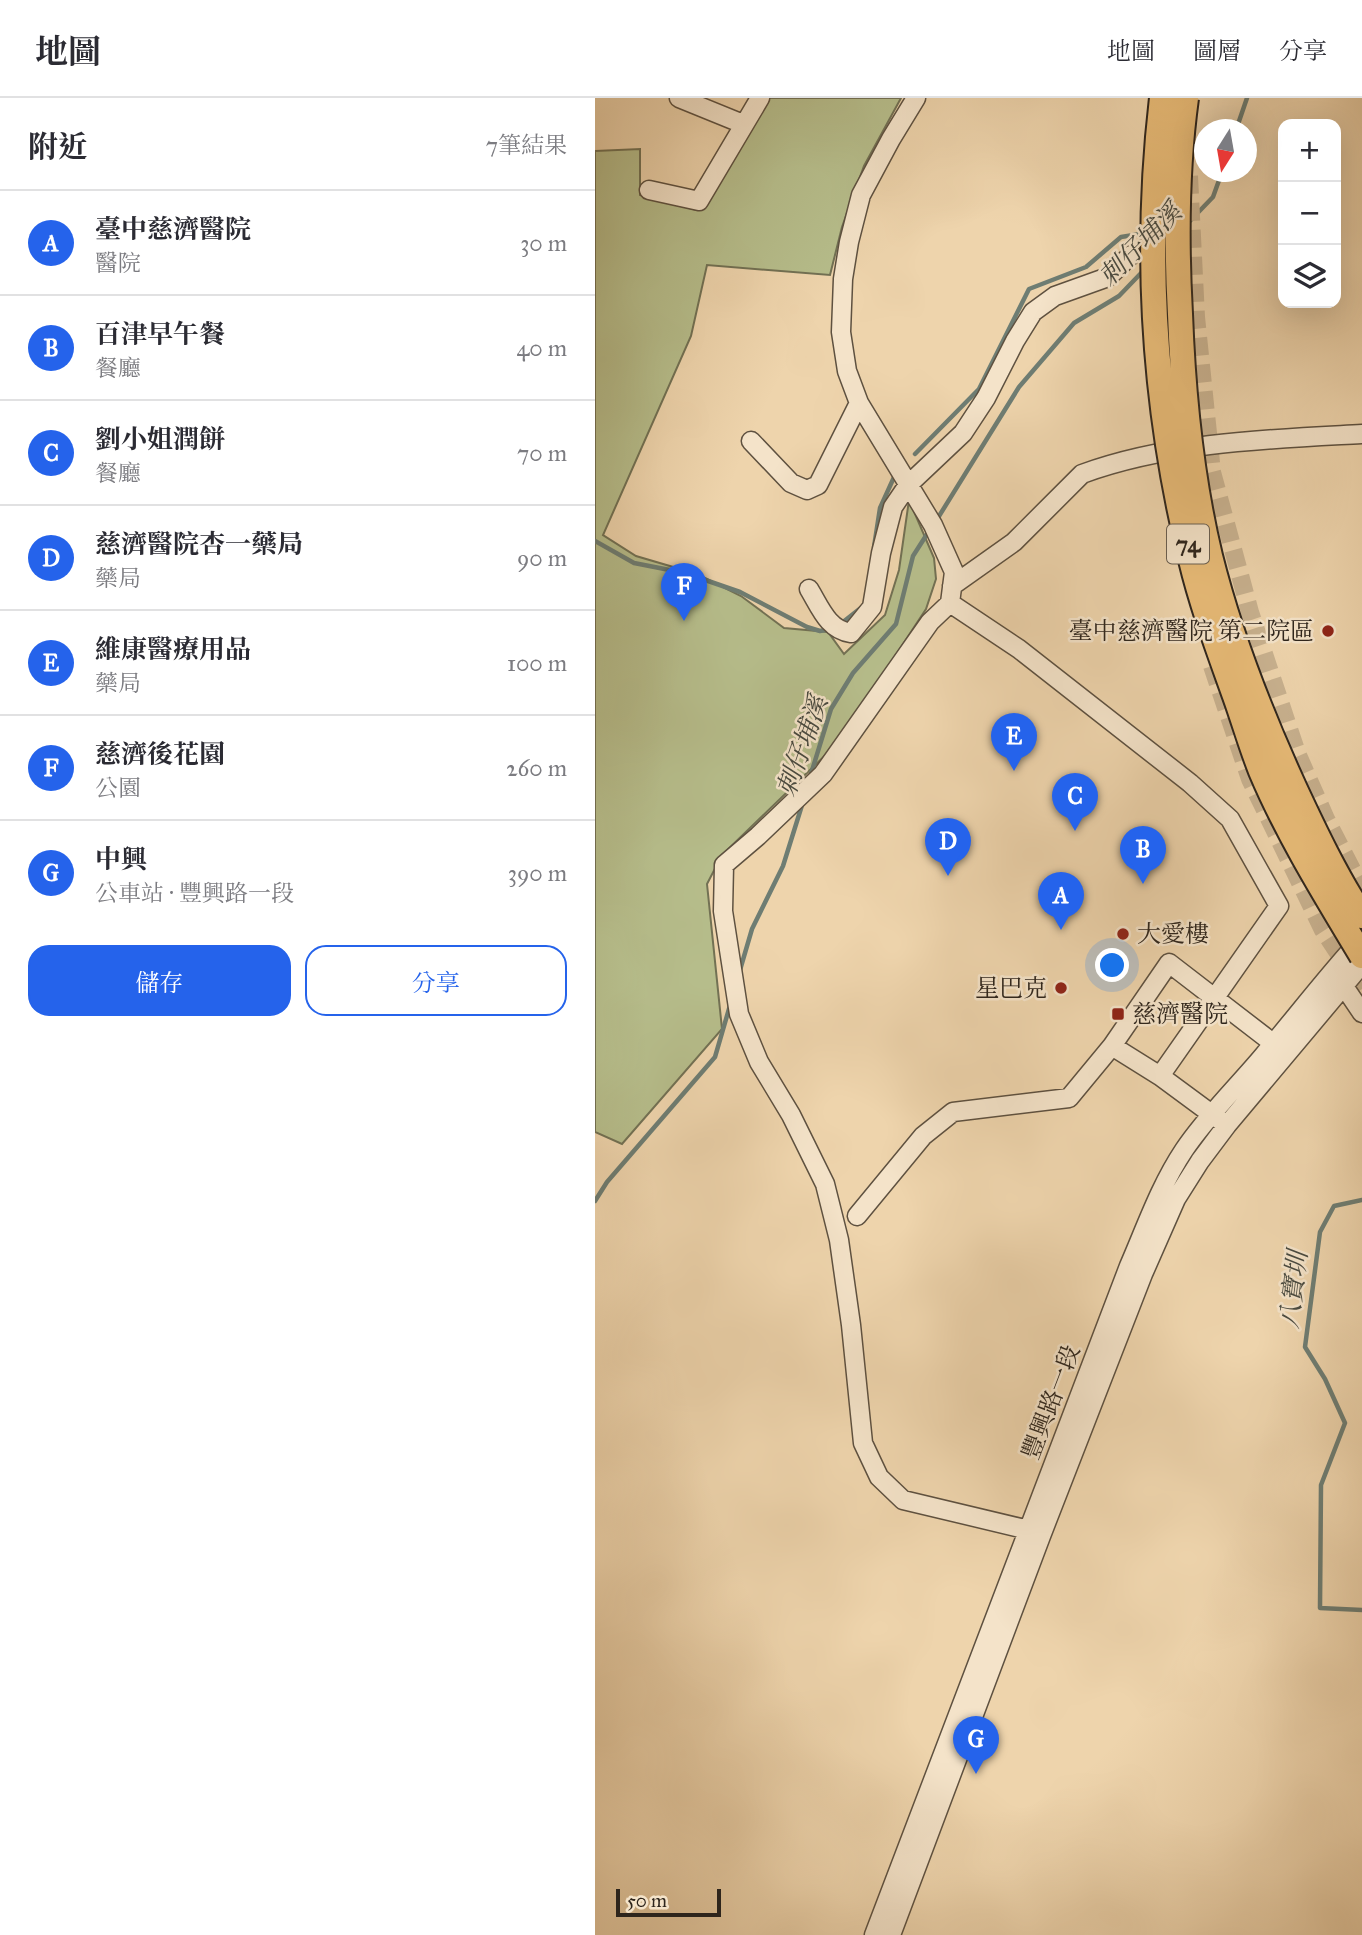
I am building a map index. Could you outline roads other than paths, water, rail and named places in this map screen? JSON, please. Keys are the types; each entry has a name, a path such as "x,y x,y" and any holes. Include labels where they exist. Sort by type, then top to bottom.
{"highway":[{"name":"74","path":"1162,98 1156,147 1155,316 1160,387 1191,561 1261,771 1294,839 1362,956"},
{"name":"74","path":"1186,98 1179,149 1176,235 1182,383 1195,478 1210,556 1230,621 1282,760 1323,848 1362,916"}],"street":[{"path":"679,98 743,124"},
{"path":"649,190 699,201 760,98"},
{"path":"916,98 861,195 843,279 841,332 847,371 859,403 933,525 954,572 951,594"},
{"path":"1142,219 1151,98"},
{"path":"1188,159 1198,98"},
{"path":"809,589 830,625 840,632 851,633 872,607 881,552 894,507 908,485 963,433 986,398 1015,341 1033,313 1055,296 1108,277 1131,254"},
{"path":"751,441 791,483 807,489 818,485 859,403"},
{"path":"1035,1533 903,1500 879,1477 863,1443 839,1240 825,1184 791,1115 759,1062 739,1014 723,911 723,864 758,836 823,774 951,594 1014,542 1082,474 1115,462 1241,440 1362,434"},
{"path":"951,594 1190,783 1230,819 1279,906 1160,1076"},
{"name":"豐興路一段","path":"1280,1049 1332,971 1362,938"},
{"path":"857,1216 923,1136 953,1112 1069,1098 1112,1046 1169,963 1280,1049"},
{"name":"豐興路一段","path":"874,1935 1035,1533 1176,1199 1200,1161 1220,1120 1280,1049 1362,964"},
{"path":"1332,971 1362,1013"},
{"path":"1112,1046 1160,1076 1220,1120"},
{"name":"豐興路一段","path":"891,1935 1035,1533"}],"waterway":[{"name":"刺仔埔溪","path":"1240,119 1247,98"},
{"name":"刺仔埔溪","path":"1186,225 1213,197 1218,182"},
{"path":"915,454 979,389 1029,289 1086,267 1121,237 1146,233"},
{"name":"刺仔埔溪","path":"936,521 1019,387 1074,323 1119,296 1144,270"},
{"path":"874,547 880,508 895,475"},
{"name":"刺仔埔溪","path":"810,777 831,709 853,673 896,624 913,556 929,531"},
{"path":"595,541 634,563 685,573 740,592 807,627 820,631 830,629"},
{"path":"843,622 862,607"},
{"name":"刺仔埔溪","path":"740,970 752,929 783,866 803,802"},
{"name":"刺仔埔溪","path":"595,1201 607,1182 715,1057 731,1002"},
{"name":"八寶圳","path":"1362,1200 1334,1206 1320,1232 1305,1347 1325,1379 1345,1423 1321,1485 1320,1608 1362,1610"}],"tunnel":[{"path":"1189,176 1196,317 1212,472 1250,612 1297,753 1326,819 1362,889"},
{"path":"1212,666 1250,779 1323,930 1362,989"}],"place":[{"name":"慈濟後花園","path":"684,621"},
{"name":"臺中慈濟醫院 第二院區","path":"1328,631"},
{"name":"維康醫療用品","path":"1014,771"},
{"name":"劉小姐潤餅","path":"1075,831"},
{"name":"慈濟醫院杏一藥局","path":"948,876"},
{"name":"百津早午餐","path":"1143,884"},
{"name":"臺中慈濟醫院","path":"1061,930"},
{"name":"大愛樓","path":"1123,934"},
{"name":"星巴克","path":"1061,988"},
{"name":"慈濟醫院","path":"1118,1014"},
{"name":"中興","path":"976,1774"}]}
